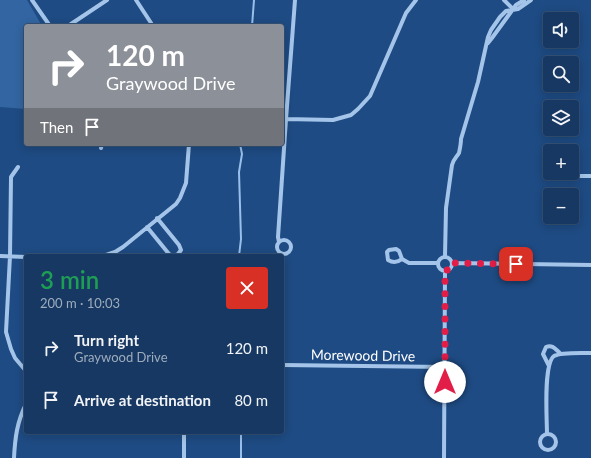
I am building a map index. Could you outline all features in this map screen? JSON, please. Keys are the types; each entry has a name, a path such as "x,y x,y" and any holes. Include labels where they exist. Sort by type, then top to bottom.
{"street":[{"path":"32,0 49,24"},
{"path":"71,24 107,0"},
{"path":"136,0 152,24"},
{"path":"279,242 278,237 286,119 296,0"},
{"path":"286,119 333,120 351,115 362,106 370,96 406,13 416,0"},
{"path":"504,0 513,9"},
{"path":"513,9 524,0"},
{"path":"445,256 446,208 452,165 454,158 458,155 461,139 488,43 488,38 494,24 506,11 518,8 531,0"},
{"path":"108,254 123,247 176,204 184,190 186,183 190,146"},
{"path":"18,167 11,177 10,256 6,332 15,358 24,369"},
{"path":"579,176 591,176"},
{"path":"158,218 179,245 181,250 178,254"},
{"path":"147,227 169,254"},
{"path":"0,256 24,257"},
{"path":"445,256 449,258 452,263"},
{"path":"438,263 441,258 445,256"},
{"path":"402,259 409,263 438,263"},
{"path":"438,263 439,268 445,271"},
{"path":"452,263 591,265"},
{"path":"445,271 450,269 452,263"},
{"path":"444,458 445,271"},
{"path":"549,366 543,354 546,347 553,347 561,354"},
{"path":"548,434 546,399 549,366 554,356 561,354 591,353"},
{"name":"Morewood Drive","path":"284,365 445,367"},
{"path":"14,458 15,433 24,408"},
{"path":"184,434 184,458"}],"shaded area":[{"path":"0,0 27,0 41,24 24,24 24,109 0,107"}],"waterway":[{"path":"252,24 254,0"},
{"path":"239,254 241,239 239,172 242,154 240,146"},
{"path":"241,434 241,458"}],"route":[{"path":"445,382 445,271 451,268 452,263 516,264"}]}
